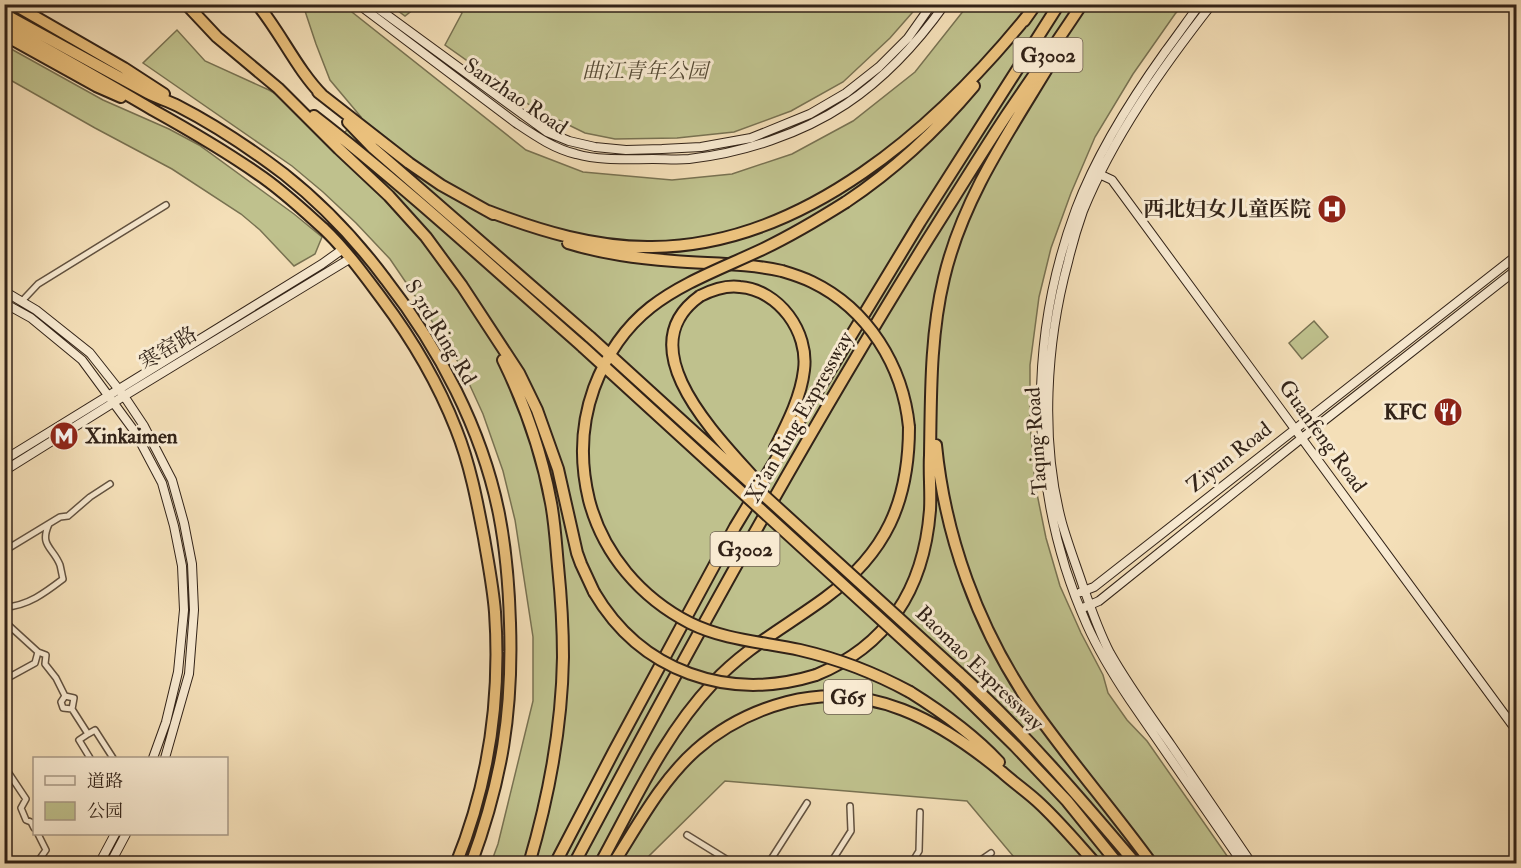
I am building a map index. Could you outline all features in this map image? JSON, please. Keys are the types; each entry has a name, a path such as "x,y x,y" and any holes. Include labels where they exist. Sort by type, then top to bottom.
{"highway":[{"path":"13,4 124,68 169,97 178,106"},
{"path":"186,4 217,37 366,157 695,434 785,513"},
{"path":"257,4 318,92 373,148 586,342 955,687 1067,801 1118,864"},
{"path":"1036,4 978,82 947,117 898,163 846,202 791,235 679,287 648,309 630,326 605,362 590,399 583,441 587,492 603,537 615,558 637,585 663,607 705,629 730,637 798,650 837,661 878,676 910,692 948,717 978,742 1037,802"},
{"name":"Xi'an Ring Expressway","path":"555,864 745,510 920,222 1059,4"},
{"path":"278,88 414,222 462,285 519,373 537,410 558,469 579,559 594,592 611,618 642,648 663,662 693,675 720,682 759,686 779,684 816,675 844,663 855,655 876,638 902,605 915,580 924,551 930,510 932,353 944,276 958,231 977,188 1084,4"},
{"name":"Xi'an Ring Expressway","path":"574,864 746,548 853,363 992,138 1084,4"},
{"name":"S 3rd Ring Rd","path":"4,14 99,71 266,180 325,230 351,258 384,302 411,341 442,398 456,429 470,471 485,547 495,625 496,681 493,727 478,801 456,864"},
{"path":"488,211 560,235 622,246 658,247 696,244 757,229 789,215 884,158 948,104 1028,15"},
{"name":"S 3rd Ring Rd","path":"4,25 178,106 246,147 284,175 319,204 357,244 398,294 431,345 454,388 475,436 491,484 504,542 510,615 509,710 501,765 471,864"},
{"path":"4,35 96,86 168,118"},
{"path":"318,92 409,163 447,189 539,234 605,253 675,261 744,265 782,271 805,279 846,304 869,328 887,354 898,377 909,427 909,457 903,489 892,519 876,548 836,589 749,651 705,692 666,745 600,864"},
{"path":"745,510 779,441 799,395 805,369 802,347 787,313 762,293 732,286 719,288 700,296 682,313 674,329 673,356 679,378 702,418 785,513"},
{"path":"485,322 526,413 543,470 555,528 561,598 563,657 559,719 546,801 529,864"},
{"path":"932,402 938,464 948,517 963,568 985,624 1011,675 1030,704 1152,864"},
{"name":"Baomao Expressway","path":"785,513 959,673 1053,769 1136,864"},
{"name":"G65","path":"613,864 673,774 708,740 738,720 766,708 805,698 832,696 862,698 907,710 932,722 962,741 1037,802 1096,864"}],"street":[{"name":"Sanzhao Road","path":"358,4 532,134 575,154 624,159 688,159 738,150 764,143 820,119 846,104 871,85 918,40 945,4"},
{"name":"Sanzhao Road","path":"372,4 547,132 569,141 595,147 626,150 701,147 751,138 810,114 846,93 879,67 908,39 932,4"},
{"name":"Taqing Road","path":"1200,4 1147,78 1109,137 1082,213 1063,280 1050,355 1050,444 1061,522 1084,590 1087,624 1099,649 1130,700 1243,864"},
{"name":"Taqing Road","path":"1212,4 1178,47 1146,95 1077,207 1058,262 1046,327 1040,390 1045,468 1051,512 1076,594 1133,690 1252,864"},
{"name":"Guanfeng Road","path":"1097,172 1112,180 1516,730"},
{"path":"22,301 38,284 166,206"},
{"name":"寒窑路","path":"4,460 343,249"},
{"name":"Ziyun Road","path":"1076,594 1094,587 1516,256"},
{"name":"寒窑路","path":"4,471 351,258"},
{"name":"Ziyun Road","path":"1085,607 1099,601 1516,270"},
{"path":"4,291 36,310 90,353 144,426 172,480 192,564 194,610 189,674 166,756"},
{"path":"4,303 31,318 82,360 135,432 162,483 182,566 184,610 178,672 154,757"},
{"path":"4,551 49,524 68,516 110,484"},
{"path":"4,615 5,606 16,606 43,594 63,579 59,563 44,535 49,524"},
{"path":"4,621 38,652 46,656 45,664 56,678 65,696"},
{"path":"35,663 38,652"},
{"path":"4,680 35,663 45,664"},
{"path":"65,696 74,698 72,709 88,735"},
{"path":"65,696 61,702 63,708 72,709"},
{"path":"89,757 79,740 95,730 112,757"},
{"path":"4,766 26,799 21,808 26,820 33,826"},
{"path":"768,864 807,803"},
{"path":"830,864 851,831 850,806"},
{"path":"911,864 919,851 920,812"},
{"path":"36,864 46,850 38,835"},
{"path":"99,864 114,835"},
{"path":"110,864 125,835"},
{"path":"687,835 734,864"},
{"path":"975,864 991,853"},
{"path":"1506,864 1516,857"}],"green space":[{"name":"曲江青年公园","path":"919,4 890,38 843,82 791,111 734,132 677,138 615,139 585,133 534,108 445,45 462,13 451,5"},
{"path":"303,5 343,5 526,150 583,172 672,180 732,174 792,154 853,121 915,72 968,5 1183,5 1133,74 1095,137 1071,193 1051,248 1039,297 1030,365 1030,423 1035,484 1046,538 1060,586 1103,675 1108,693 1127,720 1147,741 1232,863 1019,863 967,801 725,781 649,856 653,863 491,863 498,844 533,701 533,637 515,520 503,471 483,414 462,368 426,312 390,259 356,223 292,166 143,63 177,30 205,61 288,101 331,145 361,117 330,80"},
{"path":"390,5 419,5 405,16"},
{"path":"4,45 103,100 199,145 322,237 315,254 294,266 260,230 241,214 172,169 5,77"},
{"path":"1314,321 1328,337 1302,359 1289,343"}],"place":[{"name":"西北妇女儿童医院","path":"1332,209"},
{"name":"KFC","path":"1448,412"},
{"name":"Xinkaimen","path":"64,436"}]}
